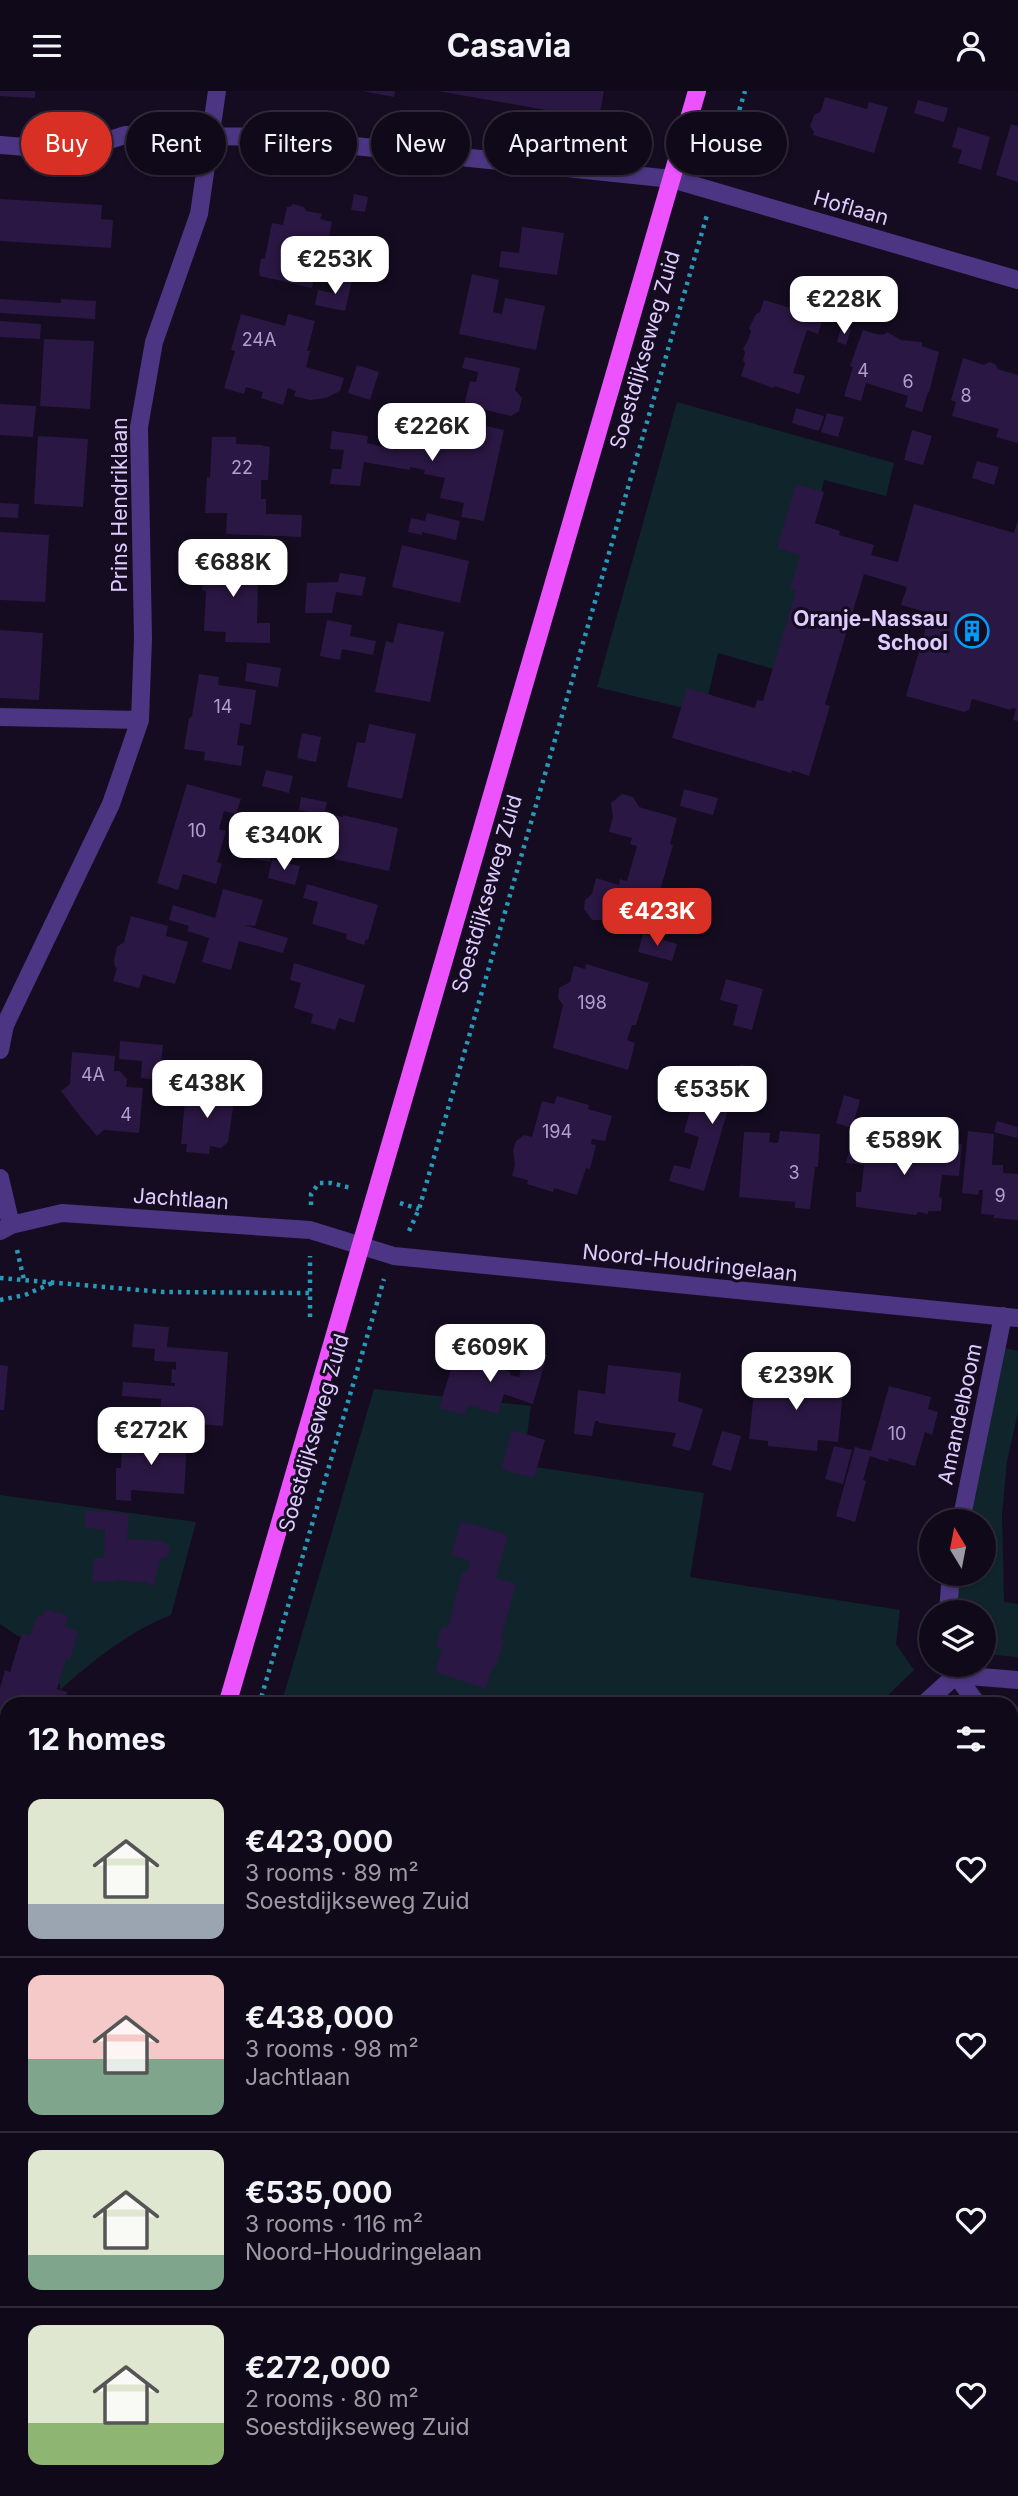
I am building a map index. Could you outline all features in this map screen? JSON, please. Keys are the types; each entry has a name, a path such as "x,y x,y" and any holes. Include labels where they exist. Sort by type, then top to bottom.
{"main road":[{"name":"Soestdijkseweg Zuid","path":"229,1697 697,91"}],"street":[{"name":"Prins Hendriklaan","path":"215,112 217,91"},
{"name":"Hoflaan","path":"0,145 75,151 126,135"},
{"name":"Hoflaan","path":"226,136 268,137 672,179 1018,280"},
{"name":"Prins Hendriklaan","path":"0,1050 5,1025 111,804 139,720 143,638 139,427 154,342 199,214 206,175"},
{"path":"0,717 139,720"},
{"path":"0,1178 5,1228"},
{"name":"Jachtlaan","path":"5,1228 62,1213 310,1230 359,1247"},
{"name":"Noord-Houdringelaan","path":"359,1247 394,1256 1011,1317"},
{"name":"Amandelboom","path":"964,1509 1011,1317"},
{"path":"930,1697 948,1677"},
{"path":"959,1677 973,1697"},
{"path":"996,1677 1018,1680"}],"path":[{"name":"Soestdijkseweg Zuid","path":"261,1697 380,1287 419,1209 745,91"},
{"path":"0,1278 163,1292 310,1293"},
{"path":"0,1300 24,1295 53,1283"}],"shaded area":[{"path":"677,402 894,463 886,496 824,480 780,671 718,653 704,713 597,687"},
{"path":"1004,1348 1018,1351 1018,1412 1007,1461 1002,1514 1004,1602 1018,1604 1018,1657 996,1655 996,1600 950,1600 952,1586 996,1586 996,1509 968,1509"},
{"path":"374,1389 531,1406 523,1465 704,1493 690,1577 900,1610 896,1644 914,1670 886,1697 283,1697"},
{"path":"0,1495 196,1522 171,1615 141,1629 113,1647 60,1690 60,1684 36,1676 44,1645 18,1636 0,1624"}],"building":[{"path":"0,91 35,91 35,98 0,96"},
{"path":"362,91 395,91 394,97"},
{"path":"438,91 604,91 600,112 557,112"},
{"path":"825,97 867,109 869,102 888,107 874,153 813,135 810,126 814,115 821,111"},
{"path":"918,100 948,108 944,122 914,113"},
{"path":"1011,124 1018,126 1018,182 996,175"},
{"path":"958,127 990,137 981,170 958,163 962,150 952,147"},
{"path":"354,194 368,197 365,212 351,210"},
{"path":"0,199 102,205 101,219 113,220 111,248 0,241"},
{"path":"293,204 304,207 306,211 322,214 320,219 332,222 325,257 319,256 312,288 260,276 261,259 265,258 272,223 283,225 287,207"},
{"path":"522,227 564,233 557,275 499,267 501,251 519,253"},
{"path":"472,274 499,280 493,312 502,314 505,298 545,306 536,350 459,334"},
{"path":"337,277 352,280 345,311 315,305 318,290 333,293"},
{"path":"0,299 61,303 61,299 96,301 95,319 0,313"},
{"path":"764,300 823,318 818,334 807,330 793,373 805,376 799,394 741,376 745,364 743,349 751,331 749,328 756,314 760,312"},
{"path":"241,314 285,326 288,314 315,321 306,367 344,378 340,391 326,398 310,400 294,396 296,391 288,388 283,405 261,398 263,392 246,387 244,394 224,388 235,351 231,350"},
{"path":"0,321 41,324 40,339 0,337"},
{"path":"841,327 851,329 846,345 837,342"},
{"path":"863,330 883,335 887,332 901,340 922,342 922,346 939,352 922,412 905,407 908,396 866,383 861,401 844,396 853,367 850,366"},
{"path":"44,339 94,341 90,409 40,406"},
{"path":"465,357 520,368 515,390 522,398 519,411 511,416 464,405 470,381 476,382 478,372 462,368"},
{"path":"963,358 984,365 989,362 995,364 998,369 1018,375 1018,443 996,437 999,429 952,416 956,402 951,400"},
{"path":"357,365 379,372 370,400 348,393"},
{"path":"0,404 36,406 33,437 0,435"},
{"path":"796,408 824,416 819,431 792,423"},
{"path":"827,413 844,417 838,437 821,432"},
{"path":"463,421 504,430 484,521 461,517 464,503 440,498 445,478 424,474 425,470 364,462 360,486 330,484 332,469 341,469 344,450 330,449 332,431 368,436 367,443 397,450 400,440 433,447 435,438 458,443"},
{"path":"912,430 932,436 923,465 904,460"},
{"path":"38,436 88,439 83,507 34,504"},
{"path":"212,437 236,437 236,444 270,447 268,480 261,480 261,499 266,499 266,514 302,515 301,537 226,534 227,513 205,513"},
{"path":"977,461 999,467 994,485 972,478"},
{"name":"Oranje-Nassau School","path":"796,484 824,492 815,523 840,531 839,535 874,545 871,555 898,562 914,504 1014,533 1018,520 1018,721 1013,720 1016,709 972,699 969,710 964,712 906,696 930,613 901,605 907,587 864,574 825,704 830,706 809,776 672,738 687,688 755,708 757,700 763,701 796,591 790,589 800,555 777,548"},
{"path":"0,503 19,504 18,518 0,517"},
{"path":"427,513 460,521 456,540 422,532 422,535 408,532 411,518 425,521"},
{"path":"0,532 49,535 45,602 0,600"},
{"path":"402,545 469,561 460,603 392,587"},
{"path":"203,556 258,557 258,560 255,560 255,580 258,580 257,623 270,623 270,643 225,642 226,632 204,631 206,591 202,590"},
{"path":"340,573 366,577 362,596 336,592 332,613 305,613 307,583 338,582"},
{"path":"327,620 352,625 350,636 376,641 373,655 342,649 340,660 320,656"},
{"path":"398,623 444,632 430,702 375,692 386,641 393,643"},
{"path":"0,630 43,633 39,700 0,698"},
{"path":"247,663 281,668 278,687 245,681"},
{"path":"199,674 219,677 218,685 256,690 251,725 240,723 237,745 244,746 241,766 204,760 205,752 184,749"},
{"path":"369,724 416,734 402,799 347,787 357,742 365,743"},
{"path":"302,733 321,737 316,762 297,758"},
{"path":"266,770 293,776 289,793 262,786"},
{"path":"187,784 241,799 236,814 224,811 219,829 226,831 217,862 222,864 216,884 183,874 178,890 157,883"},
{"path":"684,789 718,798 713,815 680,806"},
{"path":"622,794 633,797 639,807 677,818 670,844 673,845 647,925 609,915 601,920 592,920 584,909 585,900 592,894 596,878 619,885 620,879 627,881 637,846 630,844 632,838 609,832 613,817 611,803"},
{"path":"301,797 327,802 324,815 299,810"},
{"path":"333,815 398,828 389,871 334,859 340,832 329,830"},
{"path":"237,839 273,850 270,862 233,855"},
{"path":"272,860 300,866 295,885 268,878"},
{"path":"307,884 378,905 368,940 366,939 364,945 346,939 347,934 312,924 318,902 303,898"},
{"path":"223,889 263,900 255,926 244,925 288,938 283,953 239,941 231,970 202,962 209,938 187,931 189,926 169,920 173,905 215,918"},
{"path":"131,916 168,926 166,936 188,942 175,984 143,975 139,988 113,981 117,968 114,960 117,947 124,942"},
{"path":"643,934 677,944 672,961 638,952"},
{"path":"294,963 365,985 354,1023 339,1018 335,1030 311,1023 313,1014 294,1008 301,983 290,980"},
{"path":"586,964 649,983 636,1025 632,1025 627,1040 635,1043 628,1070 553,1048 563,1005 558,998 559,988 570,982 574,966 585,969"},
{"path":"726,979 763,989 752,1030 733,1025 738,1005 720,1000"},
{"path":"120,1041 163,1045 160,1075 162,1060 180,1062 174,1094 159,1091 160,1080 141,1078 142,1061 119,1059"},
{"path":"72,1052 115,1056 114,1071 120,1071 127,1079 126,1087 143,1088 139,1133 104,1130 97,1136 79,1115 61,1091 70,1084"},
{"path":"741,1064 758,1070 747,1110 729,1106 704,1191 669,1181 674,1165 690,1169 699,1137 684,1132 694,1096 710,1100 716,1082 734,1087"},
{"path":"186,1089 235,1094 228,1142 221,1148 210,1146 209,1154 186,1152 187,1144 181,1144"},
{"path":"844,1095 860,1100 852,1128 836,1123"},
{"path":"557,1096 589,1105 588,1109 612,1116 605,1141 592,1139 591,1144 596,1145 590,1169 586,1168 577,1195 554,1188 553,1192 512,1176 516,1141 524,1135 532,1137 542,1101 554,1104"},
{"path":"997,1121 1018,1127 1017,1138 994,1132"},
{"path":"780,1131 820,1134 818,1167 815,1167 810,1209 795,1208 795,1202 739,1197 744,1132 770,1133 769,1142 778,1143"},
{"path":"968,1131 994,1134 992,1165 1003,1165 1003,1173 1018,1174 1018,1220 981,1214 983,1190 979,1190 978,1195 962,1193"},
{"path":"852,1139 877,1142 886,1150 887,1155 919,1158 930,1141 962,1144 959,1176 942,1175 939,1197 942,1198 941,1211 928,1211 928,1214 918,1212 916,1215 856,1207 856,1192 861,1192 864,1165 846,1163"},
{"path":"134,1324 169,1327 167,1347 228,1352 223,1426 160,1421 161,1399 122,1396 123,1382 175,1386 175,1383 171,1383 172,1369 176,1370 176,1362 154,1361 155,1349 132,1347"},
{"path":"526,1350 547,1355 533,1404 504,1394 498,1414 468,1405 465,1415 439,1408 455,1356 472,1360 473,1356 494,1361 492,1366 519,1377"},
{"path":"0,1365 8,1366 4,1410 0,1410"},
{"path":"608,1365 681,1373 678,1401 703,1409 690,1451 672,1446 676,1433 599,1421 595,1421 592,1436 574,1434 578,1390 605,1394"},
{"path":"756,1374 844,1382 838,1442 818,1440 817,1451 768,1446 768,1441 749,1439"},
{"path":"889,1386 931,1397 928,1409 938,1412 932,1435 925,1432 915,1466 889,1458 888,1462 870,1456 855,1522 836,1516 855,1447 871,1451"},
{"path":"512,1430 545,1440 534,1478 501,1469"},
{"path":"722,1431 741,1436 731,1471 712,1465"},
{"path":"122,1438 187,1442 184,1494 131,1490 131,1501 116,1500 116,1468 121,1468"},
{"path":"834,1446 852,1450 843,1484 825,1479"},
{"path":"85,1510 129,1514 127,1539 161,1541 167,1544 170,1551 166,1558 160,1559 154,1586 148,1585 149,1583 116,1580 92,1581 94,1558 104,1558 105,1530 85,1528"},
{"path":"461,1521 508,1535 496,1578 516,1584 501,1637 504,1641 486,1689 435,1672 442,1649 436,1647 442,1626 448,1628 462,1572 467,1572 470,1561 451,1555"},
{"path":"45,1609 68,1616 65,1627 78,1631 70,1660 66,1658 57,1689 67,1692 66,1697 0,1697 5,1670 10,1672 22,1633 30,1636 37,1616 42,1617"}],"place":[{"name":"Oranje-Nassau School","path":"972,631"}]}
